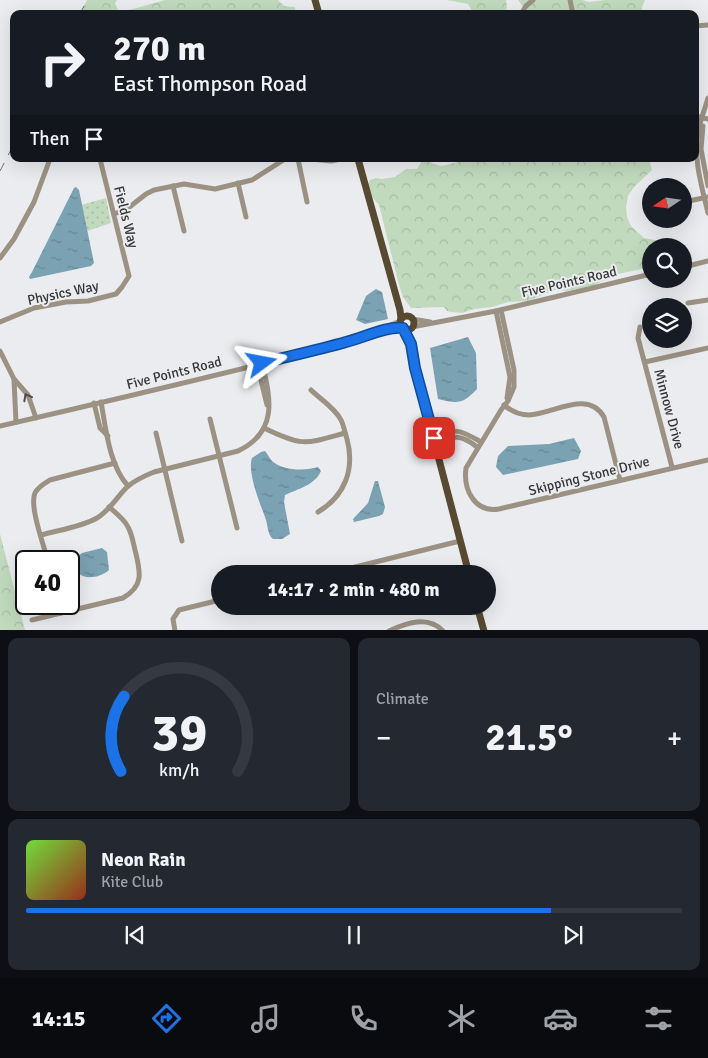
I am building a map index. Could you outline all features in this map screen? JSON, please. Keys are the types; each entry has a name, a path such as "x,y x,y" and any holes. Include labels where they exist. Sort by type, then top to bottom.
{"main road":[{"path":"359,162 397,298 401,320 400,325 411,344"},
{"path":"397,298 400,300 411,322 411,344 415,368 467,565"},
{"path":"401,320 405,316 411,322"},
{"path":"403,329 409,329 411,322"},
{"path":"480,615 484,630"}],"street":[{"path":"523,10 533,0"},
{"path":"708,98 701,149 708,186"},
{"path":"0,258 14,239 34,202 49,162"},
{"name":"Fields Way","path":"101,162 129,276 126,280"},
{"path":"114,214 127,209 150,192 187,184 215,189 258,177 279,162"},
{"path":"299,162 308,202"},
{"path":"697,162 708,213"},
{"path":"238,183 246,216"},
{"path":"173,186 184,231"},
{"path":"692,200 706,197"},
{"path":"692,265 708,261"},
{"name":"Five Points Road","path":"411,322 460,319 642,276"},
{"name":"Physics Way","path":"0,322 34,308 66,302 88,301 116,294 126,280"},
{"path":"692,302 708,300"},
{"path":"434,438 464,436 479,444 504,405 508,394 510,377 505,339 498,310"},
{"name":"Five Points Road","path":"380,331 401,320"},
{"name":"Minnow Drive","path":"640,327 638,338 672,468"},
{"name":"Five Points Road","path":"0,426 325,348 380,331 396,328 403,329"},
{"path":"645,362 708,348"},
{"path":"0,351 14,379 28,395 36,418"},
{"path":"41,535 79,525 96,518 110,507 128,486 142,476 238,451 248,446 264,428 267,409 260,363"},
{"path":"14,379 16,422"},
{"path":"311,390 342,421 350,457 348,475 342,490 335,499 318,512"},
{"path":"101,402 115,463 122,480 128,486"},
{"path":"504,405 517,413 529,415 582,403 596,405 604,417 620,480"},
{"path":"94,404 100,428 108,436"},
{"path":"210,419 237,528"},
{"path":"264,428 296,442 314,441 345,433"},
{"path":"156,432 182,541"},
{"name":"Skipping Stone Drive","path":"479,444 468,463 465,474 470,496 477,504 494,510 708,460"},
{"path":"45,550 34,508 35,493 50,480 115,463"},
{"path":"80,608 123,598 131,594 140,578 131,534 123,519 110,507"},
{"path":"363,565 460,541"},
{"path":"175,630 173,619 179,610 211,602"},
{"path":"32,620 53,615"},
{"path":"390,630 423,621 432,623 443,630"}],"green space":[{"path":"87,0 117,0 115,3 118,10 82,10"},
{"path":"165,0 278,0 284,6 295,7 295,10 129,10"},
{"path":"447,0 506,0 507,7 506,10 471,10 468,4"},
{"path":"518,0 582,0 589,2 645,0 642,10 525,10"},
{"path":"421,162 430,162 442,166 459,162 650,162 652,170 634,187 628,196 626,207 627,217 631,226 644,238 642,238 642,269 618,274 592,286 566,291 557,289 528,301 508,302 462,313 447,311 444,307 411,308 403,297 379,205 373,198 368,185 370,180 395,177 406,169 417,169"},
{"path":"106,198 111,223 87,231 81,205"},
{"path":"0,534 15,592 15,615 21,615 25,630 0,630"}],"water":[{"path":"76,187 79,190 94,263 91,266 30,279 29,277"},
{"path":"376,289 382,292 388,319 365,324 356,320 366,296"},
{"path":"468,337 476,353 477,389 464,400 451,402 438,399 430,348"},
{"path":"574,438 581,451 578,459 503,475 496,467 498,456 508,446 549,444"},
{"path":"265,451 272,461 282,467 307,469 318,467 321,471 315,480 285,495 284,502 290,534 282,539 273,539 270,534 251,472 252,458"},
{"path":"375,481 378,481 385,507 383,514 354,522 353,519 368,503"},
{"path":"102,548 107,552 109,570 104,574 91,577 85,577 80,574 80,555"}],"railway":[{"path":"82,10 87,0"},
{"path":"0,171 10,152"}],"route":[{"path":"262,363 348,342 380,331 403,328 411,344 415,368 434,438"}]}
